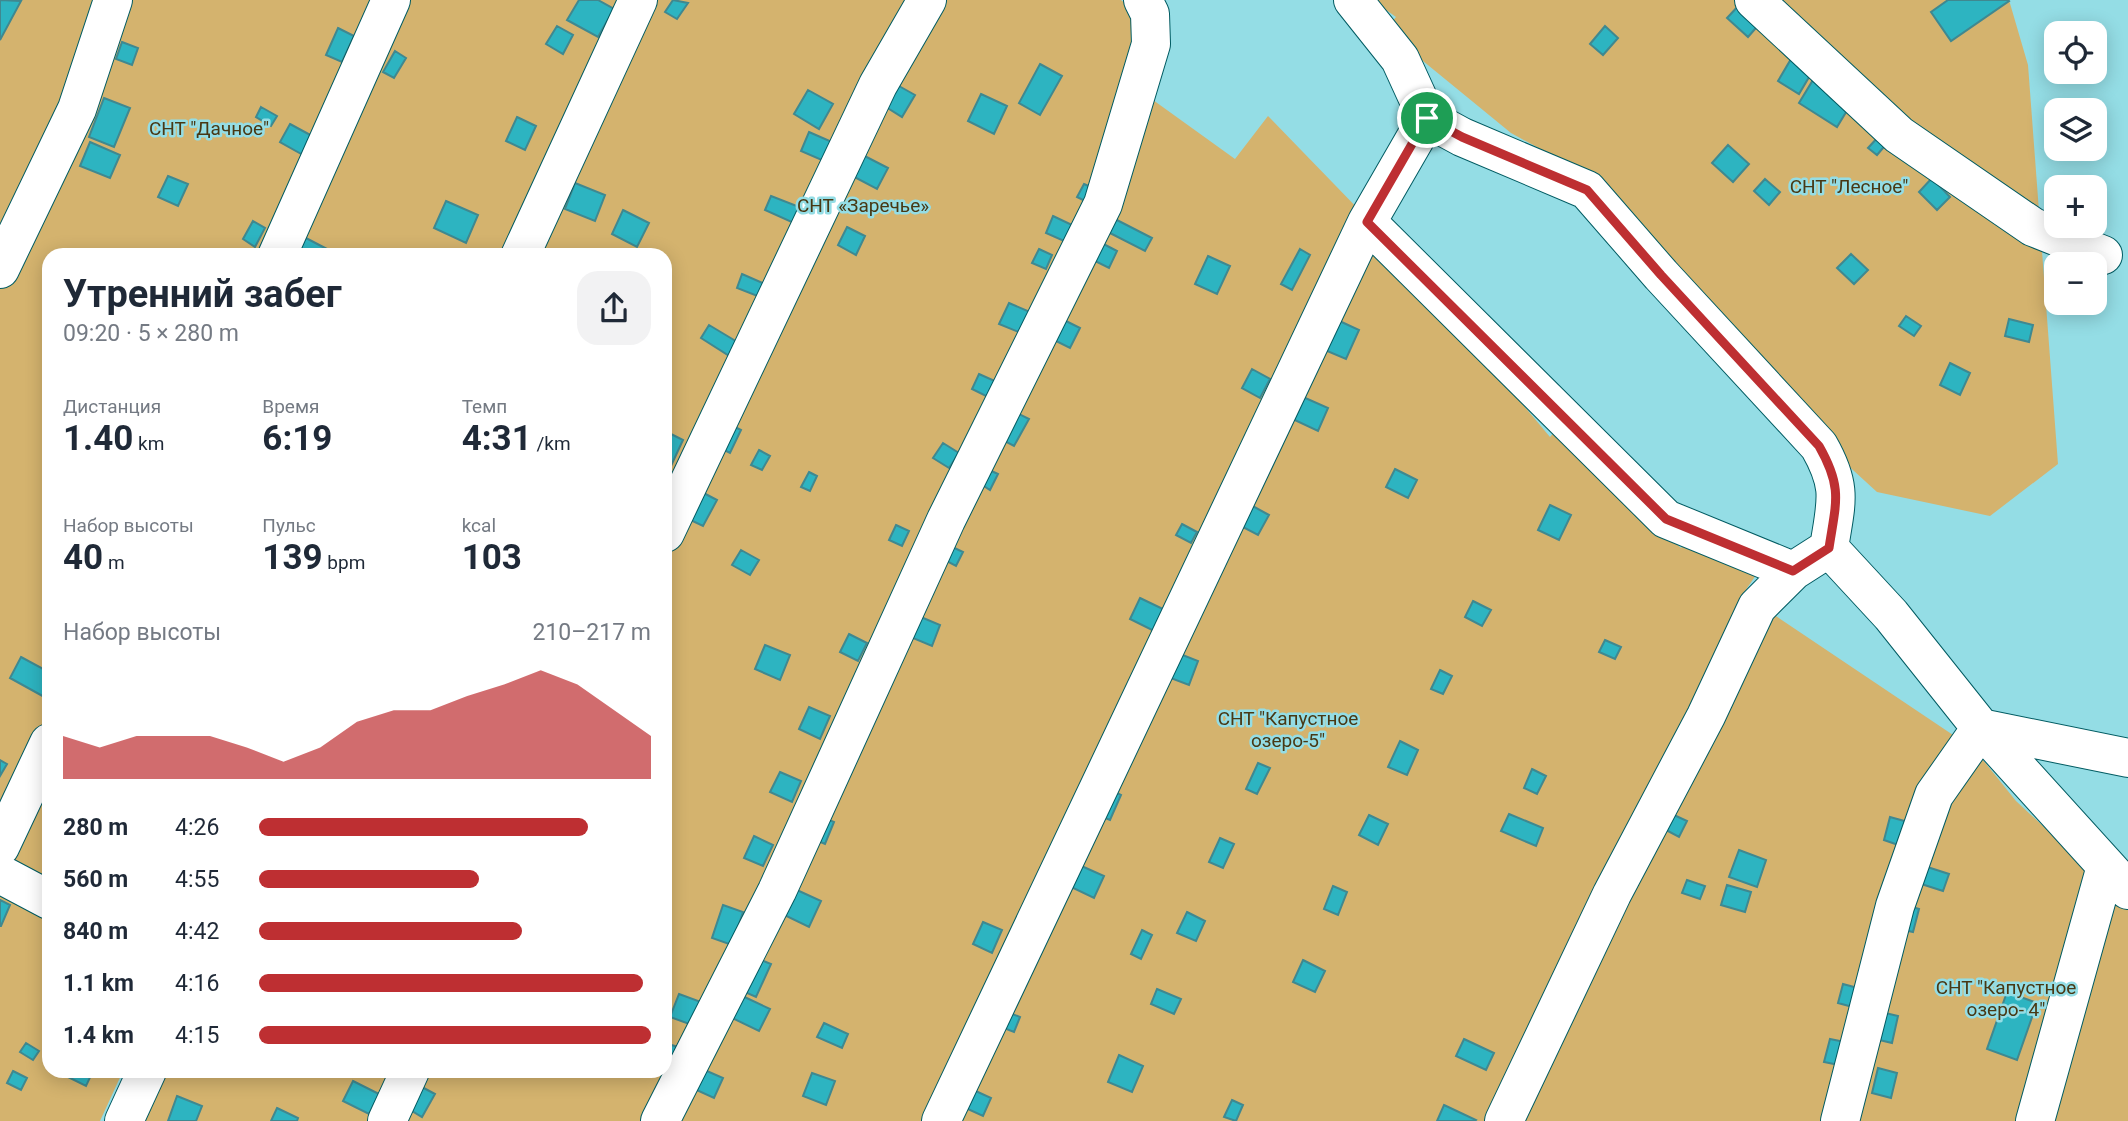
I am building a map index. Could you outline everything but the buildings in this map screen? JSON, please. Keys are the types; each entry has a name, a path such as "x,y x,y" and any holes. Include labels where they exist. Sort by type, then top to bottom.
{"street":[{"path":"0,270 77,109 113,0"},
{"path":"281,248 391,0"},
{"path":"524,248 638,0"},
{"path":"672,518 878,85 927,0"},
{"path":"660,1121 777,891 946,520 1102,204 1151,44 1150,14 1143,0"},
{"path":"1353,0 1400,59 1427,118 1462,137 1587,190 1661,275 1819,446 1835,473 1836,499 1829,548 1793,571 1757,607 1706,716 1612,894 1504,1121"},
{"path":"1754,0 1899,135 2033,227 2096,252"},
{"path":"941,1121 1367,222 1427,118"},
{"path":"1367,222 1666,519 1793,571"},
{"path":"1829,548 1891,615 1981,728 2117,878 2035,1121"},
{"path":"1981,728 2128,758"},
{"path":"1840,1121 1895,906 1934,796 1981,728"},
{"path":"0,847 42,758"},
{"path":"0,874 42,896"},
{"path":"124,1121 144,1078"},
{"path":"387,1121 407,1078"}],"green space":[{"name":"СНТ \"Дачное\"","path":"0,0 625,0 508,248 42,248 42,1078 120,1078 100,1121 0,1121"},
{"name":"СНТ «Заречье»","path":"653,0 1121,0 1132,9 1141,32 1098,191 672,1075 672,248 533,248"},
{"name":"СНТ \"Лесное\"","path":"1372,0 2009,0 2028,65 2044,278 2044,315 2047,315 2058,464 1990,516 1877,492 1819,439 1590,176 1511,133 1412,52 1391,23 1396,17"},
{"name":"СНТ \"Капустное озеро-5\"","path":"1153,100 1235,159 1268,116 1365,216 1550,437 1555,431 1681,548 1692,534 1756,575 1743,594 1962,741 1827,1121 675,1121"},
{"name":"СНТ \"Капустное озеро- 4\"","path":"1975,750 2016,801 2128,905 2128,1121 1846,1121 1931,808"},
{"name":"СНТ «Заречье»","path":"144,1078 671,1078 650,1121 124,1121"}],"route":[{"path":"1427,118 1462,137 1587,190 1661,275 1819,446 1835,473 1836,499 1829,548 1793,571 1666,519 1367,222 1427,118"}]}
